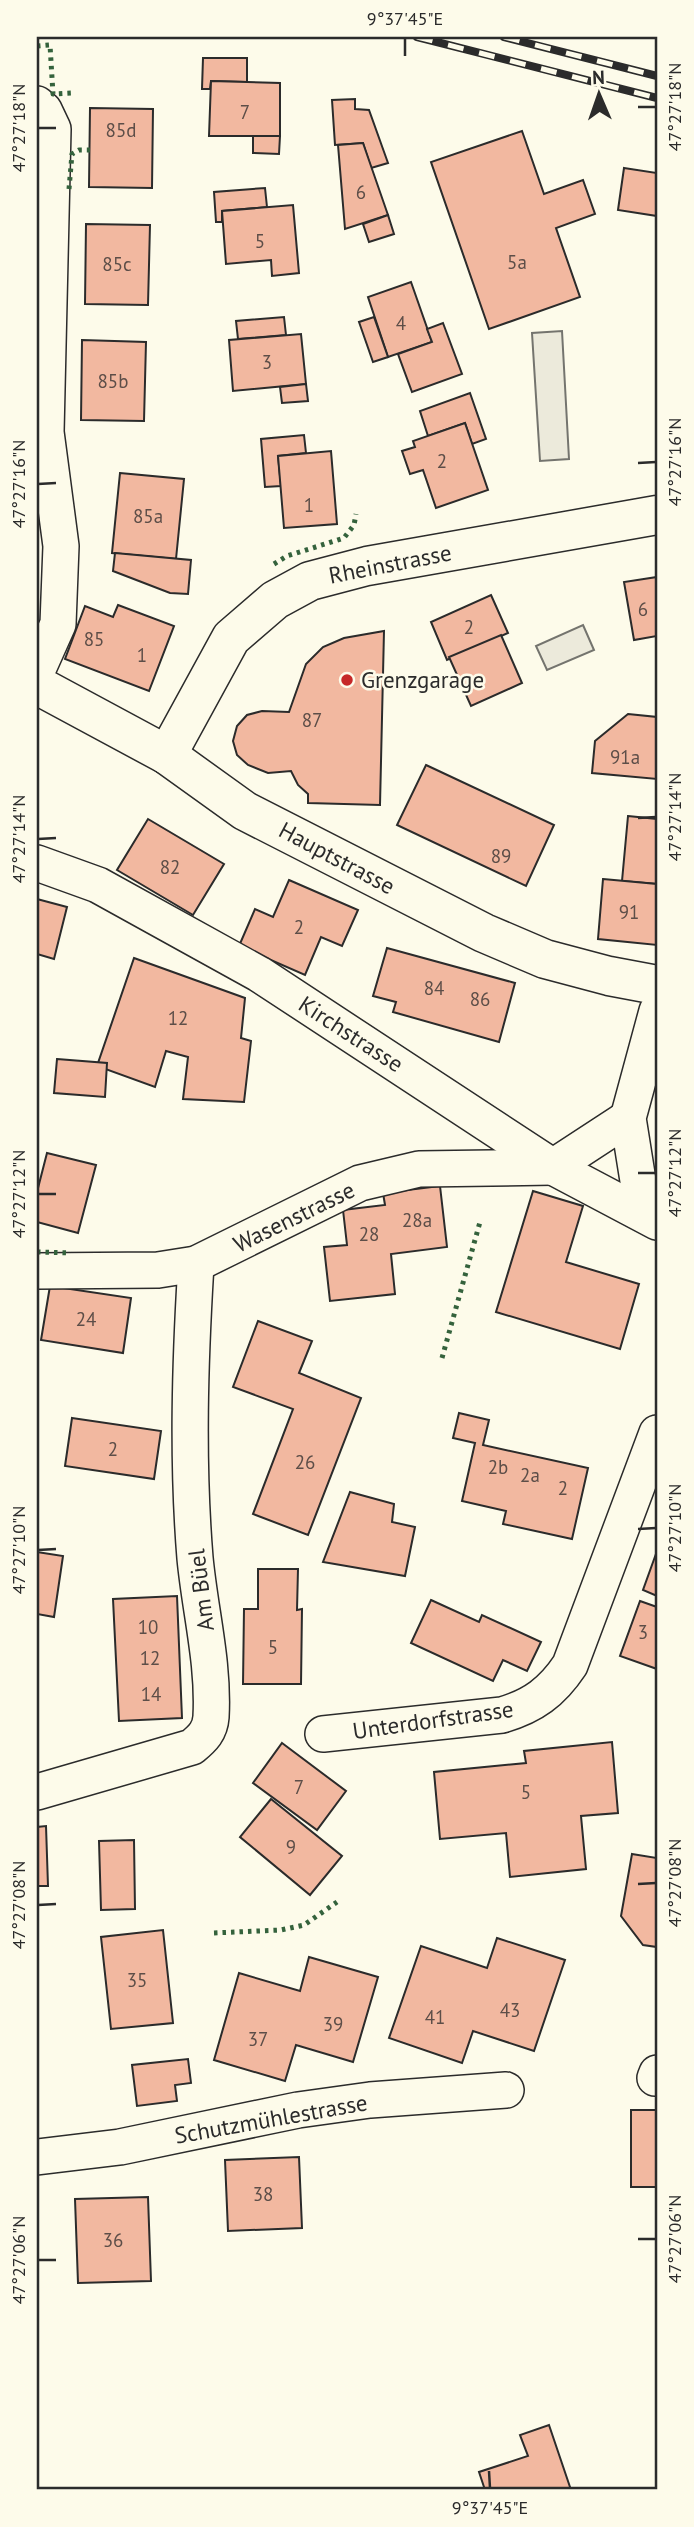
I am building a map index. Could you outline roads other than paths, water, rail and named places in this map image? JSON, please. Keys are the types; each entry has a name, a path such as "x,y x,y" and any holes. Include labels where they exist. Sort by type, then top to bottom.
{"main road":[{"name":"Rheinstrasse","path":"167,755 231,638 275,600 310,581 367,566 657,516"},
{"name":"Hauptstrasse","path":"37,685 167,755 245,811 484,933 545,959 657,985"}],"street":[{"path":"37,104 44,110 52,129 46,432 61,546 58,624 37,671"},
{"name":"Kirchstrasse","path":"37,863 98,886 259,974 553,1167 650,1217"},
{"path":"650,1217 628,1118 657,1011"},
{"path":"553,1167 628,1118"},
{"name":"Wasenstrasse","path":"37,1271 158,1270 196,1265 360,1183 419,1169 553,1167"},
{"name":"Am Büel","path":"37,1792 192,1747 205,1736 211,1721 209,1656 195,1558 188,1422 196,1265"},
{"name":"Unterdorfstrasse","path":"323,1734 502,1715 528,1706 544,1696 559,1681 574,1655 657,1433"},
{"name":"Schutzmühlestrasse","path":"37,2157 120,2147 298,2110 370,2100 506,2090"}],"railway":[{"path":"417,37 657,98"},
{"path":"504,37 657,76"}],"place":[{"name":"Grenzgarage","path":"347,680"}]}
